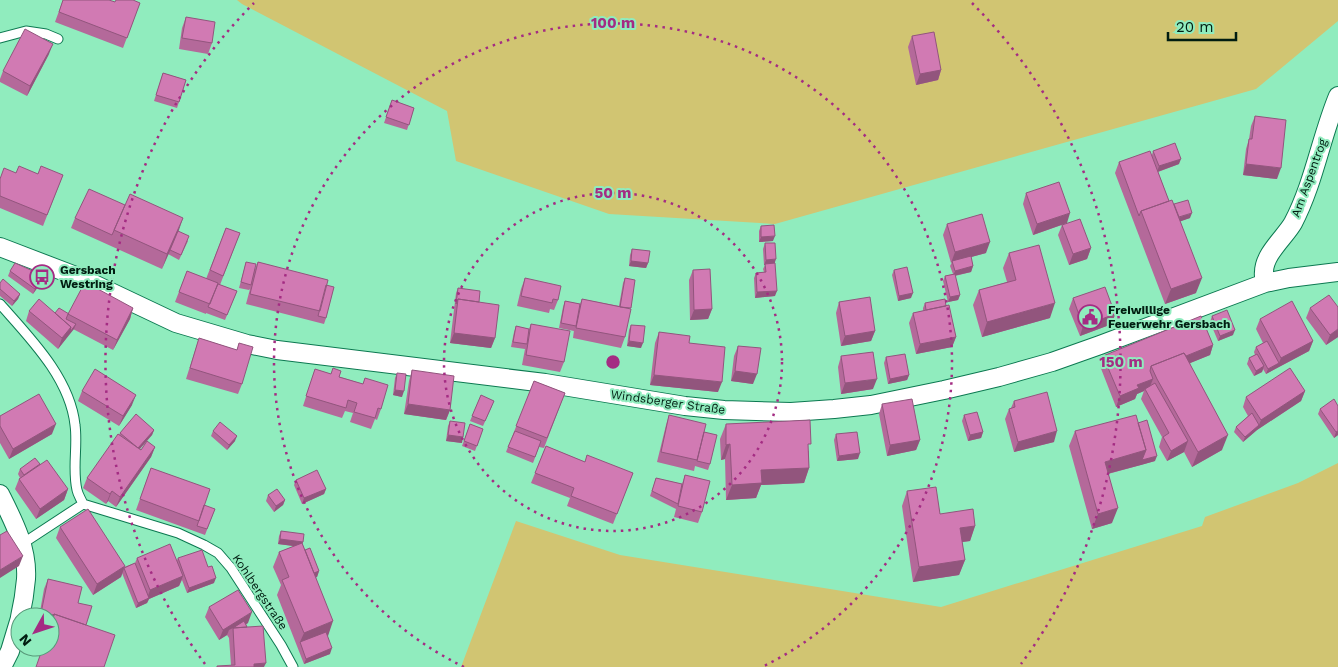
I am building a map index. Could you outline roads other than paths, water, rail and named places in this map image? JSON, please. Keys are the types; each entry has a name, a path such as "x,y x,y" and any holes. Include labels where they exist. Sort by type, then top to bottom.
{"street":[{"name":"Am Aspentrog","path":"1265,283 1265,264 1298,212 1338,96"},
{"name":"Windsberger Straße","path":"0,247 81,278 176,323 247,344 277,350 545,383 685,406 754,412 800,412 871,405 999,377 1052,362 1265,283 1338,272"},
{"path":"0,494 22,544 26,577 22,607"},
{"path":"2,667 10,651"}],"lane":[{"path":"0,38 26,31 46,34 58,39"},
{"path":"0,304 42,352 54,370 71,405 76,426 75,474 77,490 83,504 22,544"},
{"name":"Kohlbergstraße","path":"83,504 178,533 218,553 231,568 281,645 293,667"}],"place":[{"name":"Gersbach Westring","path":"42,277"},
{"name":"Freiwillige Feuerwehr Gersbach","path":"1090,317"}]}
